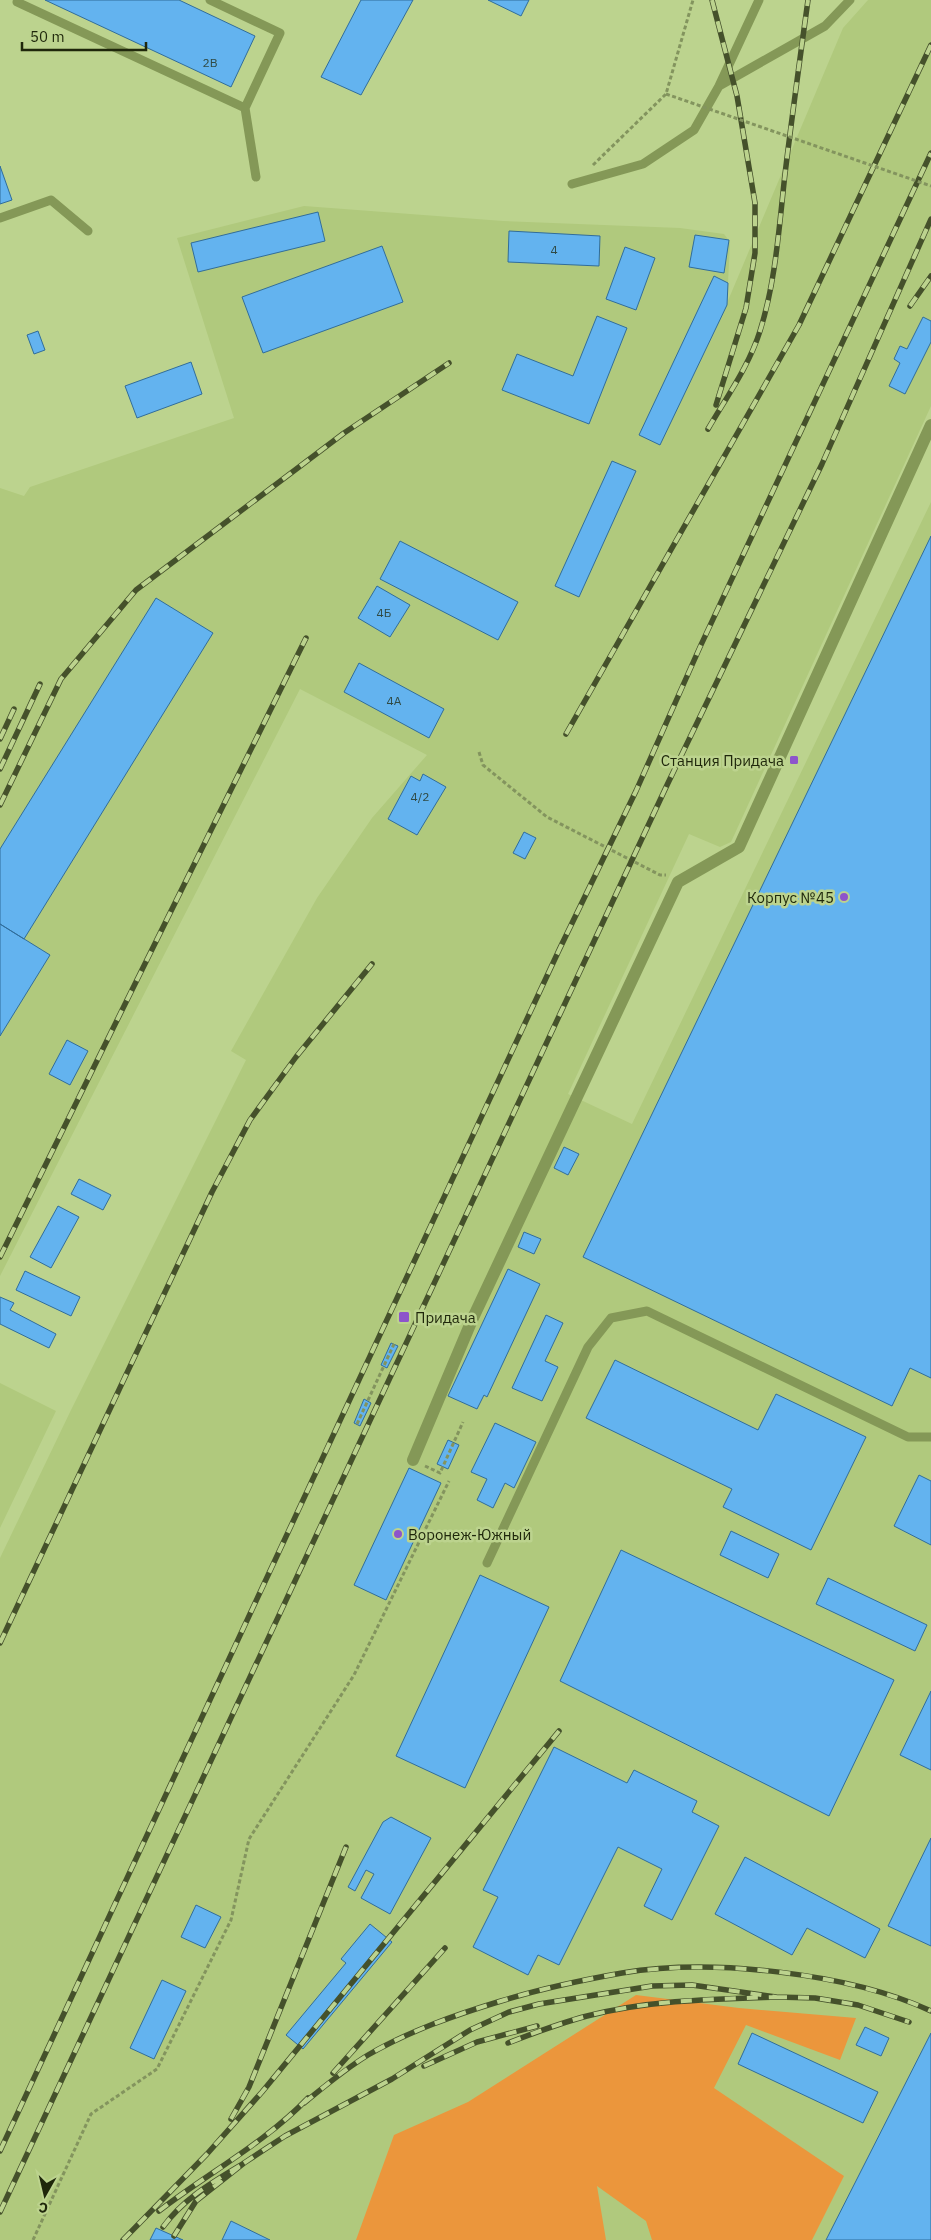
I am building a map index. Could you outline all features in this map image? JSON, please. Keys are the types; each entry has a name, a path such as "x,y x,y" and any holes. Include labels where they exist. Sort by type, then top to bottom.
{"street":[{"path":"412,1460 476,1311 678,882 739,847 931,425"}],"lane":[{"path":"18,0 16,2 245,108"},
{"path":"210,0 280,33 245,108 256,177"},
{"path":"572,184 642,164 694,130 719,86 759,0"},
{"path":"719,86 825,26 850,0"},
{"path":"0,218 50,200 88,231"},
{"path":"487,1563 588,1347 611,1318 647,1311 908,1438 931,1436"}],"path":[{"path":"572,184 666,94 692,0"},
{"path":"666,94 931,186"},
{"path":"479,752 484,766 548,817 660,875"},
{"path":"357,1424 394,1344"},
{"path":"412,1460 440,1473 463,1422"},
{"path":"33,2240 91,2114 157,2069 231,1920 249,1839 354,1674 449,1481"}],"shaded area":[{"path":"868,0 931,0 931,406 731,842 720,847 689,834 568,1094 632,1124 931,502 931,2240 0,2240 0,1558 71,1410 246,1060 231,1051 317,898 372,818 427,755 300,689 0,1276 0,488 24,496 30,487 234,418 177,238 304,206 503,221 680,228 724,234 730,242 727,303 843,28"},
{"path":"0,1383 56,1411 0,1528"},
{"path":"636,1995 739,2008 856,2018 840,2060 746,2025 714,2088 844,2176 812,2240 652,2240 646,2221 597,2186 606,2240 356,2240 394,2135 468,2102"}],"building":[{"path":"45,0 179,0 255,36 231,87"},
{"path":"361,0 413,0 361,95 321,77"},
{"path":"488,0 529,0 521,16"},
{"path":"0,166 12,200 0,204"},
{"path":"318,212 325,241 198,272 191,243"},
{"path":"509,231 600,236 599,266 508,262"},
{"path":"695,235 729,240 724,273 689,267"},
{"path":"382,246 403,302 263,353 242,297"},
{"path":"625,247 655,258 636,310 606,299"},
{"path":"714,276 728,283 727,305 660,445 639,435"},
{"path":"597,316 627,328 589,424 502,390 517,354 573,376"},
{"path":"923,317 931,321 931,342 905,394 889,386 900,363 894,359 900,346 907,349"},
{"path":"38,331 45,350 34,354 27,335"},
{"path":"191,362 202,394 137,418 125,386"},
{"path":"612,461 636,471 579,597 555,586"},
{"name":"Корпус №45","path":"931,536 931,1378 910,1368 892,1406 583,1257"},
{"path":"400,541 518,602 498,640 380,579"},
{"path":"377,586 410,605 390,637 358,618"},
{"path":"156,598 213,633 24,939 0,924 0,849"},
{"path":"359,663 444,709 429,738 344,692"},
{"path":"423,774 446,787 417,835 388,819 411,776 420,781"},
{"path":"524,832 536,838 525,859 513,853"},
{"path":"0,924 50,955 0,1036"},
{"path":"67,1040 88,1051 70,1085 49,1074"},
{"path":"564,1147 579,1154 568,1175 554,1168"},
{"path":"79,1179 111,1195 103,1210 71,1194"},
{"path":"58,1206 79,1217 51,1268 30,1257"},
{"path":"524,1232 541,1239 534,1254 518,1247"},
{"path":"508,1269 540,1284 487,1397 484,1395 477,1409 448,1396"},
{"path":"25,1271 80,1297 71,1316 16,1290"},
{"path":"0,1297 14,1303 10,1310 56,1334 49,1348 0,1324"},
{"path":"546,1315 563,1323 545,1361 558,1367 542,1401 512,1388"},
{"path":"391,1343 398,1346 387,1368 381,1365"},
{"path":"615,1360 758,1430 776,1394 866,1437 811,1550 723,1507 732,1489 586,1418"},
{"path":"364,1399 371,1403 360,1426 354,1423"},
{"path":"495,1423 536,1442 514,1488 505,1483 493,1508 477,1500 487,1479 471,1472"},
{"path":"448,1440 459,1445 448,1469 437,1464"},
{"name":"Воронеж-Южный","path":"409,1468 441,1483 386,1600 354,1585"},
{"path":"919,1475 931,1481 931,1545 894,1526"},
{"path":"731,1531 779,1554 768,1578 720,1555"},
{"path":"621,1550 894,1680 829,1816 560,1681"},
{"path":"480,1575 549,1607 465,1788 396,1756"},
{"path":"828,1578 927,1625 915,1651 816,1604"},
{"path":"931,1691 931,1770 900,1755"},
{"path":"554,1747 627,1783 634,1770 697,1801 692,1812 719,1826 672,1920 644,1906 662,1869 618,1847 559,1965 538,1955 528,1975 473,1947 498,1897 483,1890"},
{"path":"391,1817 431,1838 390,1914 361,1898 374,1874 366,1870 355,1891 348,1887 383,1822"},
{"path":"931,1838 931,1946 888,1926"},
{"path":"745,1857 880,1929 865,1958 807,1928 792,1955 715,1914"},
{"path":"196,1905 221,1917 205,1948 181,1937"},
{"path":"370,1924 392,1942 303,2049 286,2035 346,1963 341,1959"},
{"path":"162,1980 186,1991 154,2059 130,2048"},
{"path":"865,2027 889,2038 881,2056 856,2045"},
{"path":"752,2033 878,2092 863,2123 738,2064"},
{"path":"931,2033 931,2240 826,2240"},
{"path":"231,2221 270,2240 222,2240"},
{"path":"156,2228 183,2240 150,2240"}],"railway":[{"path":"712,0 737,96 755,203 755,253 746,308 716,405"},
{"path":"708,429 750,357 760,331 770,292 808,0"},
{"path":"566,734 799,325 931,45"},
{"path":"0,2151 560,948 636,791 700,647 931,153"},
{"path":"0,2212 668,783 822,464 931,219"},
{"path":"910,306 931,276"},
{"path":"0,805 61,679 136,590 344,433 449,363"},
{"path":"0,1257 306,638"},
{"path":"0,769 40,684"},
{"path":"0,739 14,709"},
{"path":"0,1643 212,1192 250,1120 296,1057 372,964"},
{"path":"123,2240 207,2154 262,2092 559,1731"},
{"path":"231,2119 249,2087 346,1847"},
{"path":"333,2073 445,1948"},
{"path":"304,2103 368,2055 400,2038 433,2024 484,2006 531,1993 622,1973 697,1967 780,1972 821,1978 861,1987 898,1998 931,2011"},
{"path":"244,2163 285,2136 392,2079 470,2030 509,2012 539,2004 652,1986 692,1985 776,1997 658,2003 610,2011 547,2028 508,2043"},
{"path":"776,1997 815,1998 858,2005 909,2022"},
{"path":"424,2066 477,2042 537,2026"},
{"path":"159,2211 255,2144 308,2098"},
{"path":"163,2227 180,2207 190,2199 244,2163 196,2201 174,2236"}],"place":[{"name":"Станция Придача","path":"794,760"},
{"name":"Корпус №45","path":"844,897"},
{"name":"Придача","path":"404,1317"},
{"name":"Воронеж-Южный","path":"398,1534"}]}
